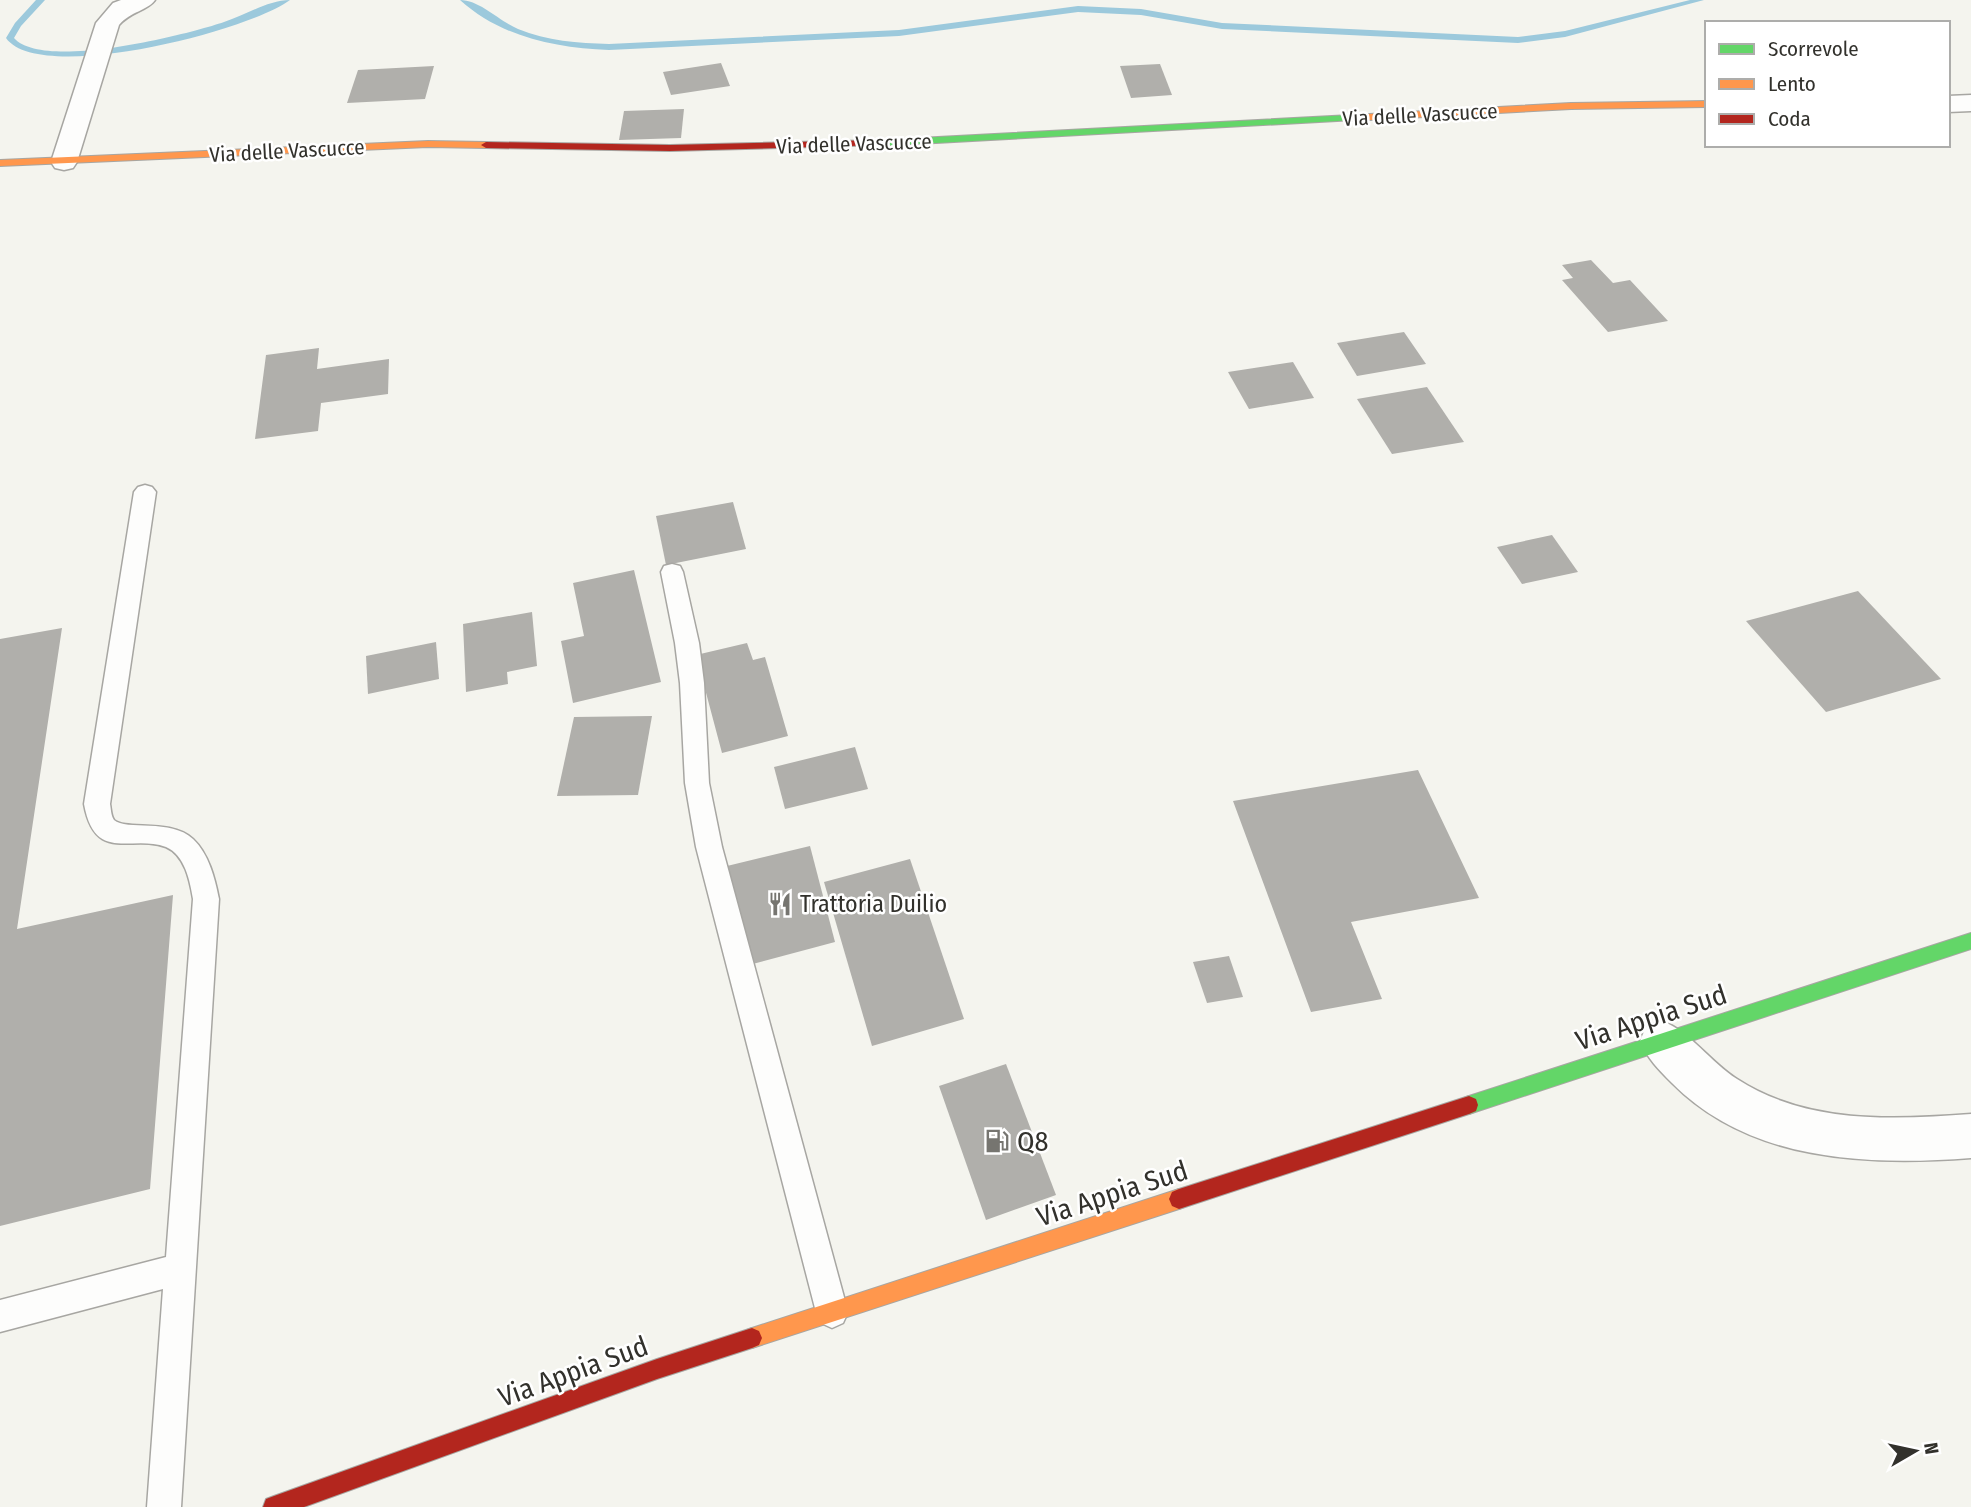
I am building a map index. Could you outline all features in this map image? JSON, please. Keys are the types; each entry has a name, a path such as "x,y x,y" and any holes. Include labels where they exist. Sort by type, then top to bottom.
{"street":[{"path":"64,162 105,32 116,12 143,0"},
{"path":"1950,104 1971,103"},
{"name":"Via delle Vascucce","path":"0,163 440,144 657,148 846,145 1571,106 1705,104"},
{"name":"Via Appia Sud","path":"274,1507 321,1498 657,1369 1971,941"},
{"path":"1662,1041 1708,1086 1727,1099 1796,1128 1822,1135 1865,1139 1908,1140 1971,1136"}],"lane":[{"path":"145,492 97,812 101,823 121,835 168,837 182,845 190,855 203,884 206,915 163,1507"},
{"path":"671,572 687,643 692,683 696,783 709,847 832,1312"},
{"path":"0,1316 181,1269"}],"building":[{"path":"721,63 730,86 671,95 663,72"},
{"path":"1160,64 1172,95 1131,98 1120,66"},
{"path":"434,66 425,99 347,103 358,70"},
{"path":"684,109 681,138 619,140 624,111"},
{"path":"1591,260 1613,283 1630,280 1668,321 1608,332 1562,280 1573,278 1562,265"},
{"path":"1404,332 1426,364 1357,376 1337,343"},
{"path":"319,348 317,369 389,359 388,394 321,403 318,431 255,439 266,355"},
{"path":"1293,362 1314,398 1249,409 1228,372"},
{"path":"1427,387 1464,442 1392,454 1357,399"},
{"path":"733,502 746,549 666,565 656,516"},
{"path":"1552,535 1578,572 1522,584 1497,547"},
{"path":"634,570 661,682 573,703 561,641 584,636 573,583"},
{"path":"1858,591 1941,679 1826,712 1746,621"},
{"path":"532,612 537,666 507,672 508,684 466,692 463,624"},
{"path":"62,628 17,929 173,895 150,1189 0,1226 0,639"},
{"path":"436,642 439,679 368,694 366,656"},
{"path":"747,643 753,660 765,657 788,736 722,753 696,655"},
{"path":"652,716 638,795 557,796 574,717"},
{"path":"855,747 868,789 785,809 774,767"},
{"path":"1418,770 1479,898 1351,922 1382,999 1311,1012 1233,801"},
{"name":"Trattoria Duilio","path":"810,846 835,942 749,965 727,866"},
{"path":"910,859 964,1019 872,1046 824,882"},
{"path":"1229,956 1243,997 1207,1003 1193,962"},
{"name":"Q8","path":"1006,1064 1056,1195 986,1220 939,1086"}],"waterway":[{"path":"41,0 10,38 23,49 54,53 143,47 202,33 286,0"},
{"path":"464,0 501,24 527,35 568,44 609,47 899,33 1078,9 1141,12 1222,26 1518,40 1565,34 1700,0"}],"traffic: fast":[{"path":"881,143 1351,118"},
{"path":"1469,1105 1971,941"}],"traffic: slow":[{"path":"1351,118 1571,106 1705,104"},
{"path":"0,163 428,144 486,145"},
{"path":"752,1338 1179,1199"}],"traffic: jam":[{"path":"486,145 670,148 881,143"},
{"path":"1179,1199 1469,1105"},
{"path":"274,1507 657,1369 752,1338"}],"place":[{"name":"Trattoria Duilio","path":"780,904"},
{"name":"Q8","path":"997,1141"}]}
